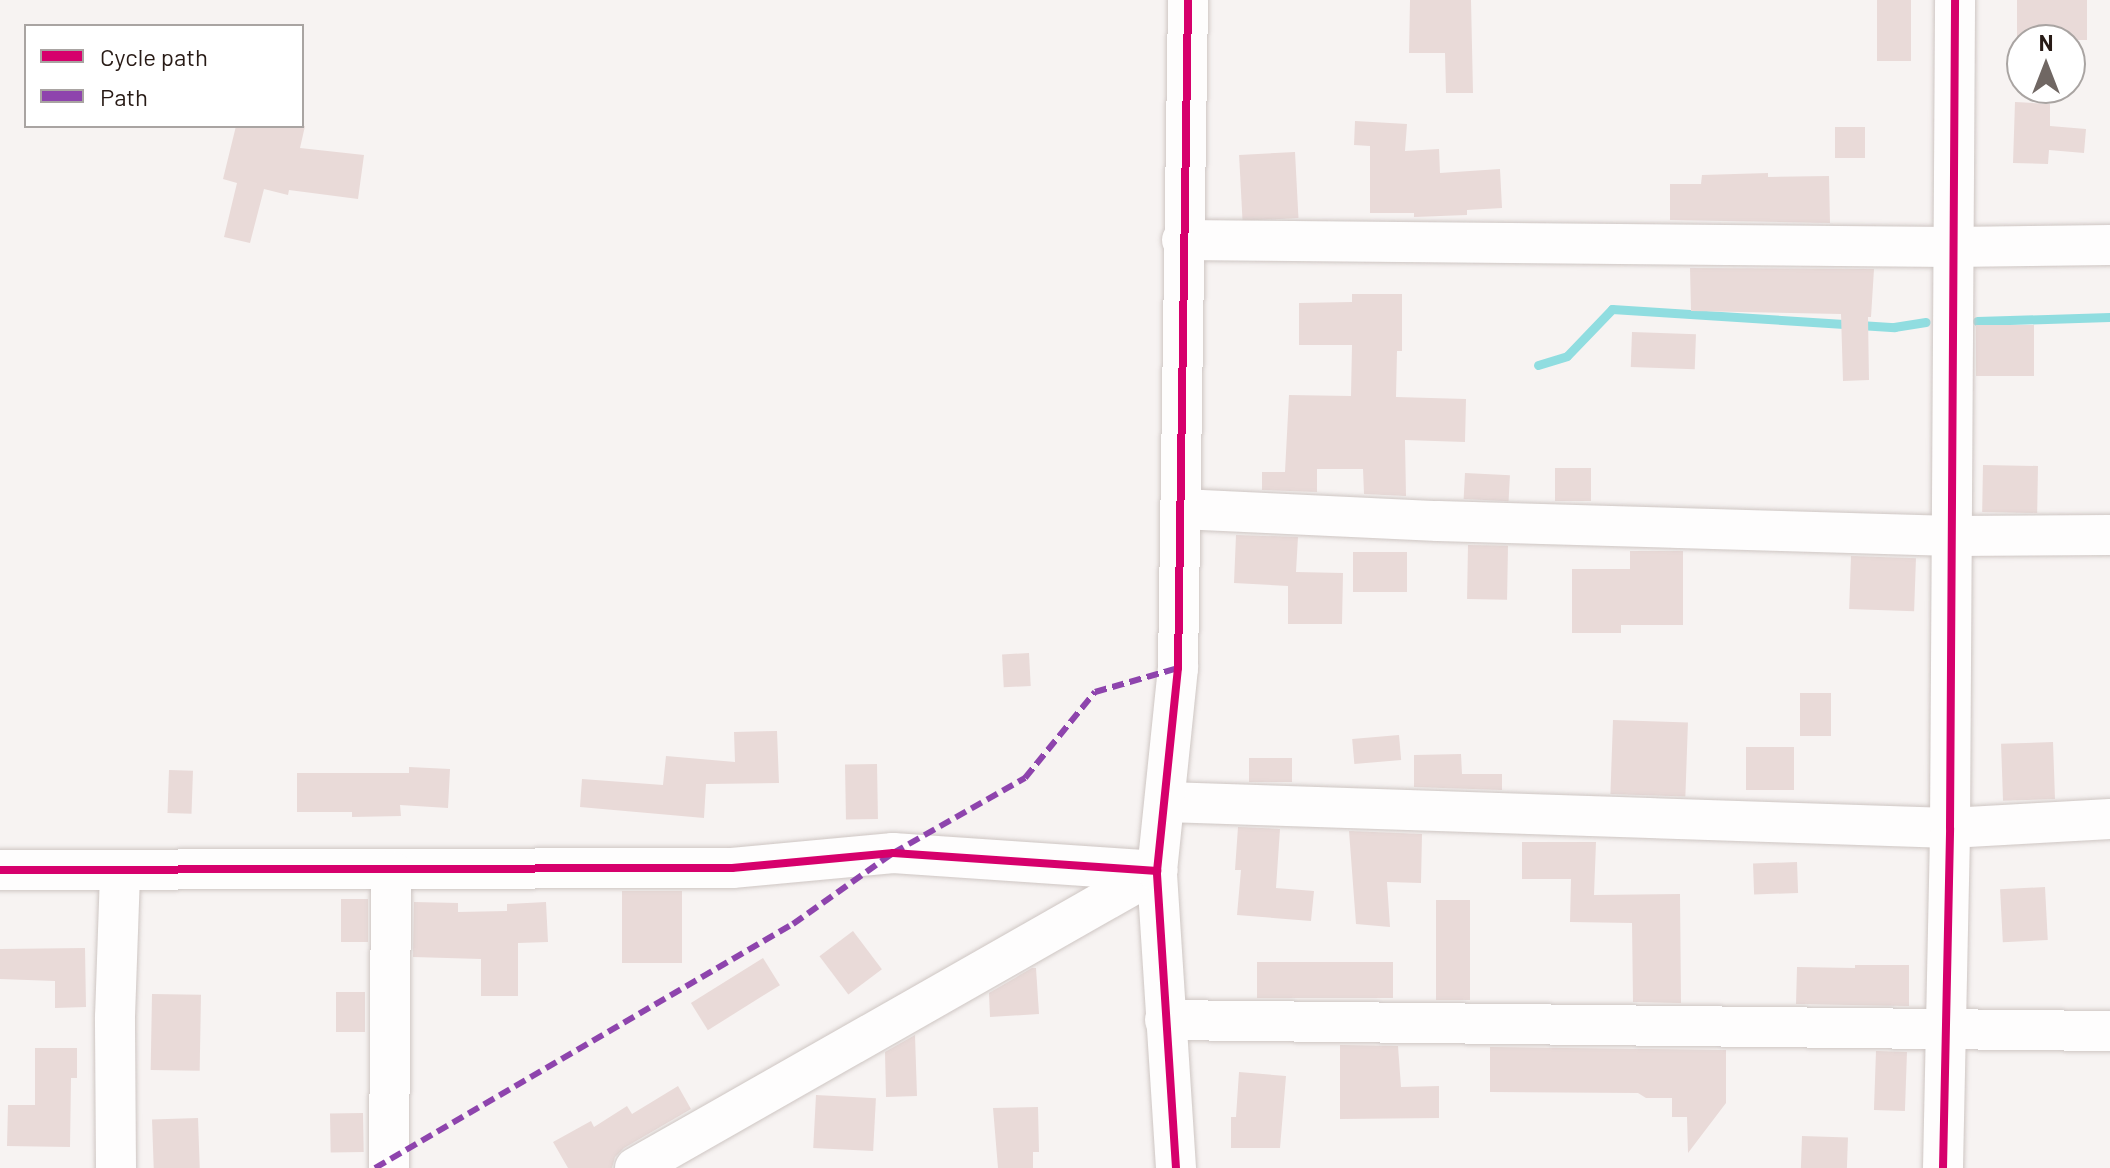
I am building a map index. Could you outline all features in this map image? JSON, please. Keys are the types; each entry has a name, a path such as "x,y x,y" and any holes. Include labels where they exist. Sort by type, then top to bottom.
{"street":[{"path":"1176,1168 1157,871 1178,668 1182,240 1188,0"},
{"path":"1943,1168 1953,536 1951,247 1955,0"},
{"path":"1182,240 1951,247 2110,245"},
{"path":"1181,509 1438,521 1953,536 2110,535"},
{"path":"1166,802 1950,828 2110,819"},
{"path":"0,870 732,868 893,853 1157,871"},
{"path":"116,1168 115,1017 120,871"},
{"path":"389,1168 391,871"},
{"path":"635,1168 1157,871"},
{"path":"1165,1020 2110,1031"}],"building":[{"path":"1410,0 1471,0 1473,93 1446,93 1445,53 1409,53"},
{"path":"1877,0 1911,0 1911,61 1877,61"},
{"path":"2017,0 2087,0 2087,40 2086,24 2017,24"},
{"path":"2015,104 2050,104 2050,126 2086,129 2084,153 2049,150 2048,164 2013,163"},
{"path":"1355,121 1407,124 1405,151 1439,149 1440,173 1500,169 1502,208 1467,210 1467,215 1414,217 1414,213 1370,213 1370,146 1354,145"},
{"path":"305,126 300,148 364,155 358,199 289,190 288,195 264,189 250,243 224,237 237,183 223,179 236,128"},
{"path":"1835,127 1865,127 1865,158 1835,158"},
{"path":"1295,152 1298,218 1243,221 1239,155"},
{"path":"1768,173 1768,177 1829,176 1830,223 1670,220 1670,184 1701,184 1702,175"},
{"path":"1690,268 1874,269 1871,317 1868,317 1869,380 1843,381 1841,314 1691,311"},
{"path":"1352,294 1402,294 1402,351 1397,351 1396,397 1466,399 1465,442 1405,440 1406,496 1364,494 1363,469 1317,469 1317,492 1262,490 1262,472 1285,472 1289,395 1351,396 1352,345 1299,345 1299,303 1352,302"},
{"path":"1976,325 2034,325 2034,376 1976,376"},
{"path":"1632,332 1696,334 1695,369 1631,367"},
{"path":"1983,465 2038,466 2037,513 1982,512"},
{"path":"1555,468 1591,468 1591,501 1555,501"},
{"path":"1465,473 1510,475 1509,501 1464,499"},
{"path":"1236,535 1298,537 1296,572 1343,573 1342,624 1288,624 1288,586 1234,583"},
{"path":"1468,545 1508,546 1507,600 1467,599"},
{"path":"1630,551 1683,551 1683,625 1621,625 1621,633 1572,633 1572,569 1630,569"},
{"path":"1353,552 1407,552 1407,592 1353,592"},
{"path":"1851,556 1916,558 1914,611 1849,609"},
{"path":"1029,653 1031,686 1004,687 1002,654"},
{"path":"1800,693 1831,693 1831,736 1800,736"},
{"path":"1613,720 1688,723 1685,797 1610,794"},
{"path":"777,731 779,783 706,784 704,818 580,807 582,779 663,785 666,756 735,762 734,732"},
{"path":"1399,735 1401,760 1354,764 1352,739"},
{"path":"2053,742 2055,799 2003,801 2001,744"},
{"path":"1746,747 1794,747 1794,790 1746,790"},
{"path":"1461,754 1462,774 1502,774 1502,790 1414,787 1414,755"},
{"path":"1249,758 1292,758 1292,782 1249,782"},
{"path":"877,764 878,819 846,820 845,765"},
{"path":"409,767 450,769 448,808 400,805 401,816 352,817 352,812 297,812 297,773 409,773"},
{"path":"169,770 193,771 191,814 167,813"},
{"path":"1238,827 1280,829 1276,888 1314,891 1311,921 1237,915 1241,870 1235,870"},
{"path":"1349,831 1422,834 1421,883 1387,882 1390,927 1356,924"},
{"path":"1522,842 1596,842 1594,895 1680,894 1681,1003 1633,1002 1632,923 1570,922 1571,879 1522,879"},
{"path":"1797,862 1798,893 1754,895 1753,864"},
{"path":"2045,887 2048,940 2003,942 2000,889"},
{"path":"622,891 682,891 682,963 622,963"},
{"path":"341,899 368,899 368,942 341,942"},
{"path":"1436,900 1470,900 1470,1000 1436,1000"},
{"path":"414,902 458,903 458,912 507,911 507,904 546,902 548,942 518,943 518,996 481,996 481,959 413,957"},
{"path":"853,931 882,969 848,995 819,956"},
{"path":"85,948 86,1007 55,1008 55,981 0,979 0,949"},
{"path":"763,958 780,985 708,1030 691,1003"},
{"path":"1257,962 1393,962 1393,998 1257,998"},
{"path":"1855,965 1909,965 1909,1006 1796,1004 1797,967 1855,968"},
{"path":"1036,968 1039,1014 990,1017 989,993"},
{"path":"336,992 365,992 365,1032 336,1032"},
{"path":"152,994 201,995 200,1071 151,1070"},
{"path":"915,1035 917,1096 886,1097 885,1052"},
{"path":"1340,1045 1398,1046 1401,1087 1439,1086 1439,1118 1340,1119"},
{"path":"1490,1047 1726,1050 1726,1103 1688,1153 1687,1117 1672,1117 1672,1098 1646,1098 1638,1093 1490,1092"},
{"path":"35,1048 77,1048 77,1078 71,1078 70,1147 7,1146 8,1105 35,1105"},
{"path":"1876,1051 1907,1052 1905,1111 1874,1110"},
{"path":"1239,1072 1286,1076 1280,1148 1231,1148 1231,1117 1236,1117"},
{"path":"678,1086 691,1109 624,1148 615,1157 612,1168 568,1168 553,1142 591,1121 594,1127 627,1106 632,1114"},
{"path":"816,1095 876,1098 873,1151 813,1148"},
{"path":"1038,1107 1039,1152 1033,1152 1033,1168 998,1168 993,1108"},
{"path":"363,1113 364,1152 331,1153 330,1114"},
{"path":"198,1118 200,1168 154,1168 152,1120"},
{"path":"1802,1136 1848,1138 1847,1168 1801,1168"}],"waterway":[{"path":"1538,365 1567,356 1612,309 1894,327 1926,322"},
{"path":"1977,321 2110,317"}],"marked path":[{"path":"375,1168 793,924 893,853 1025,778 1095,692 1178,668"}],"cycle path":[{"path":"1176,1168 1157,871 1178,668 1188,0"},
{"path":"1943,1168 1950,828 1955,0"},
{"path":"0,870 732,868 893,853 1157,871"}]}
